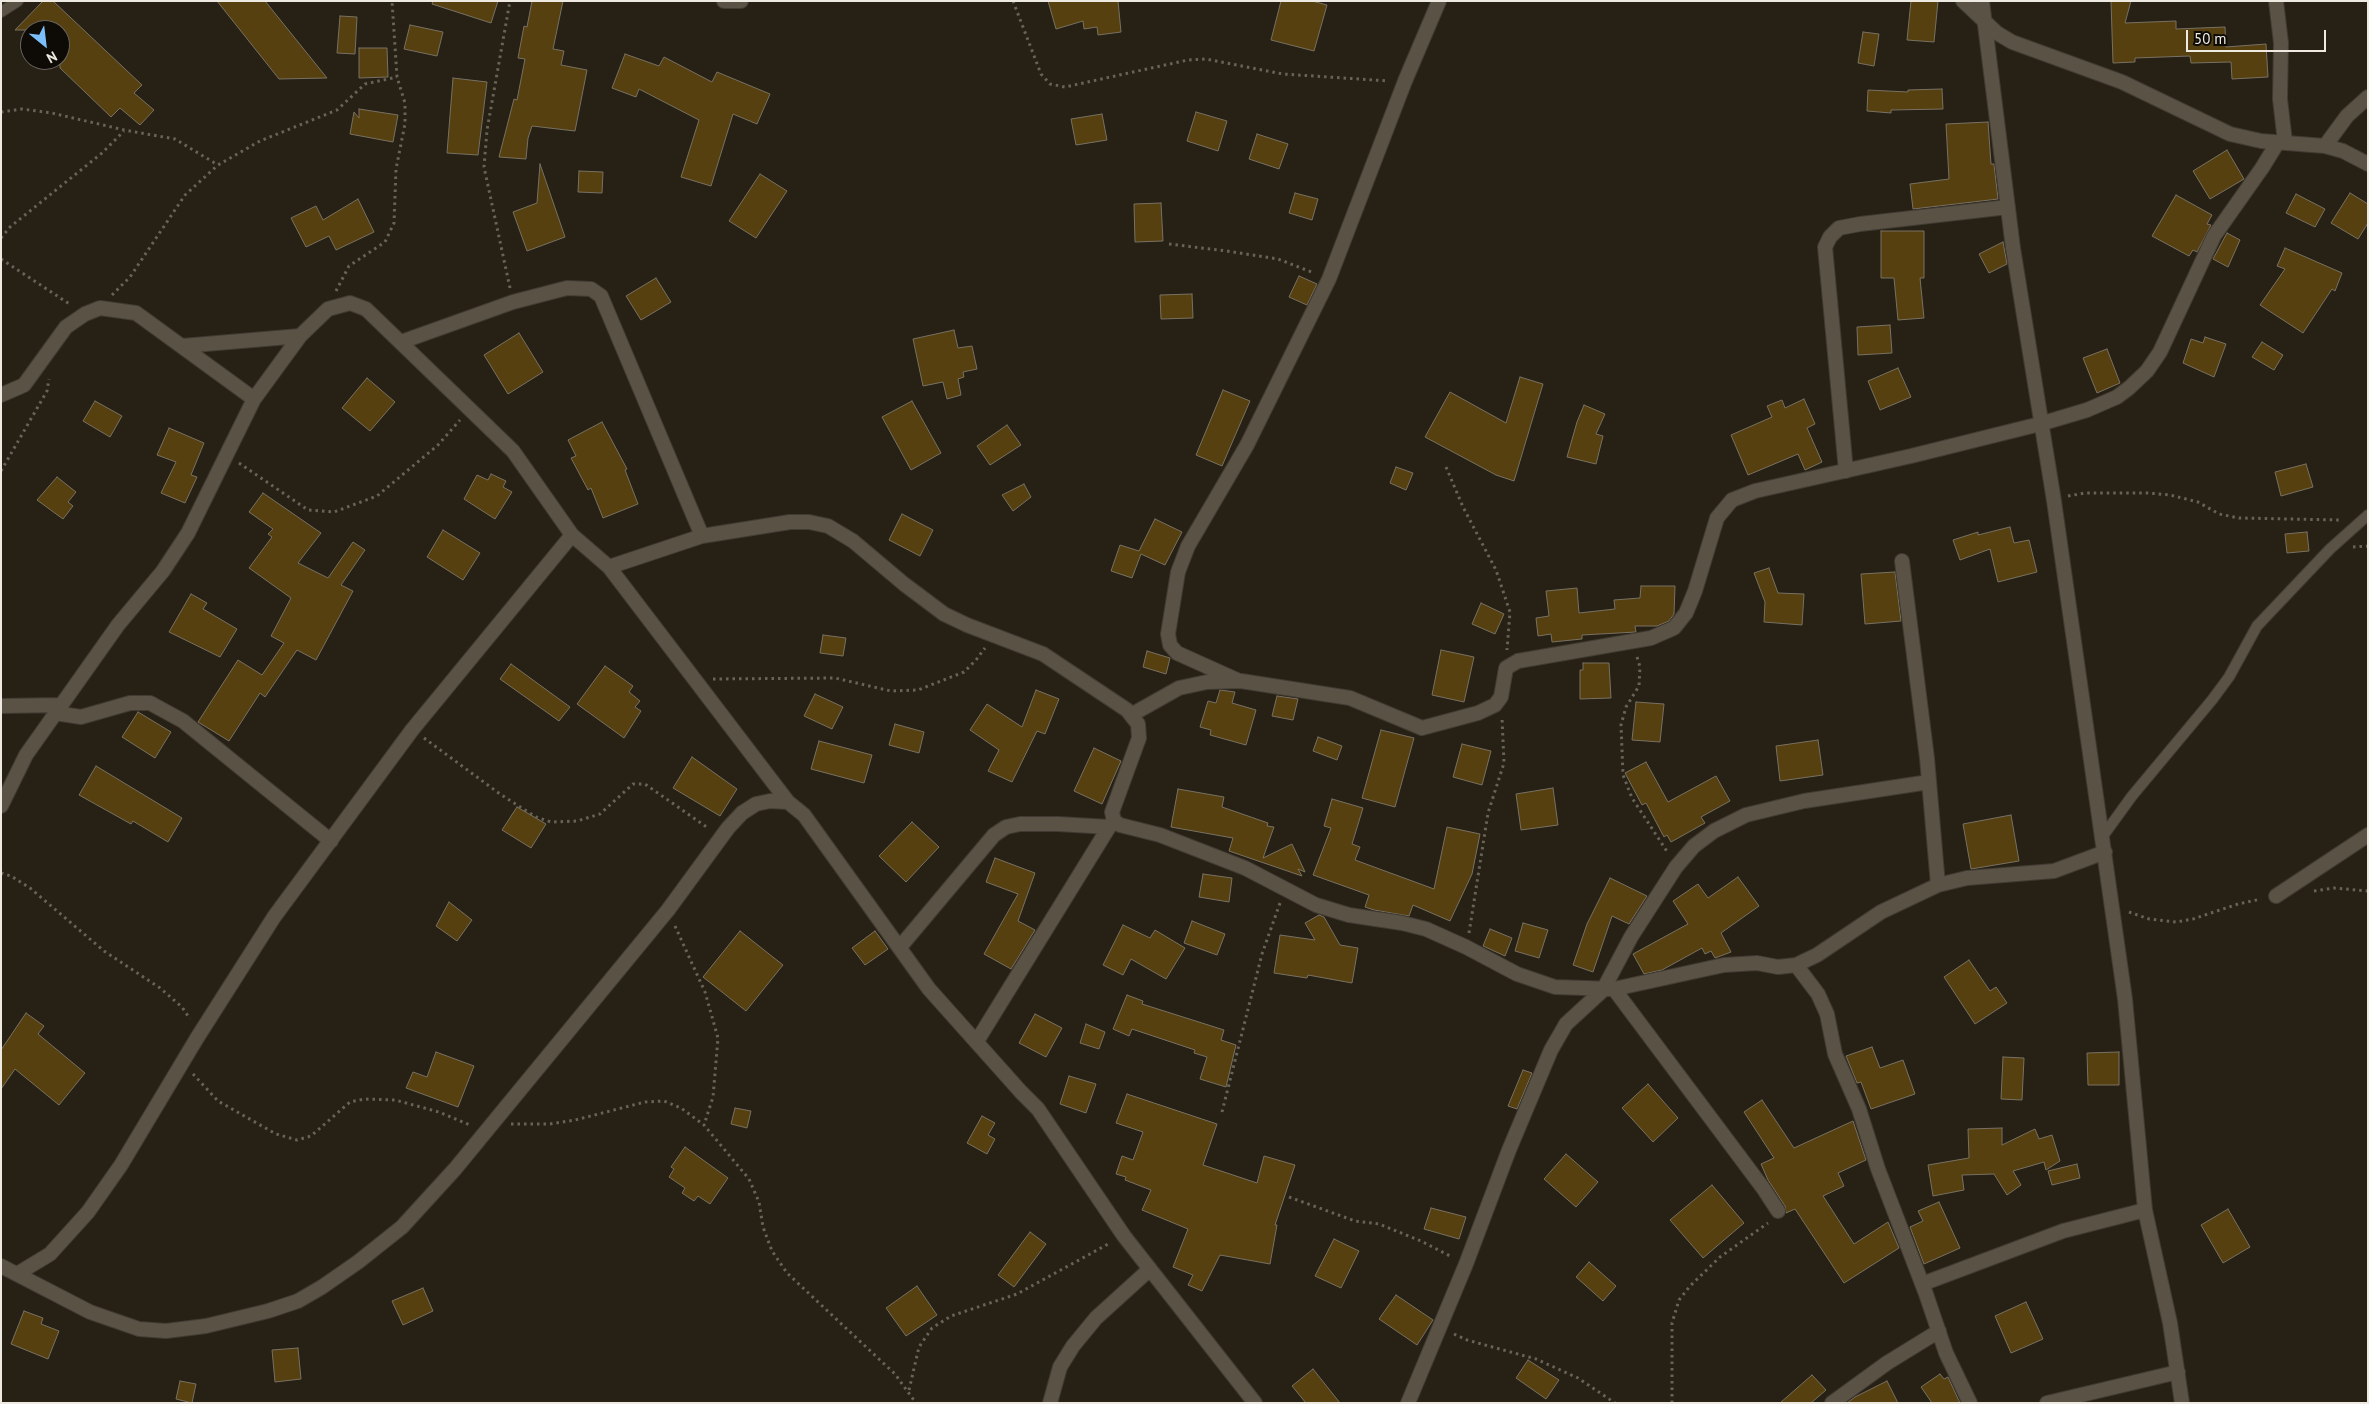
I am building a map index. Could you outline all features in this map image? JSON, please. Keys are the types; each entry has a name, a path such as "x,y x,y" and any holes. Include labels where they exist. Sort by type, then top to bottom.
{"street":[{"path":"724,1 741,1"},
{"path":"1241,681 1177,652 1170,645 1168,634 1178,572 1188,546 1247,445 1329,278 1405,81 1440,1"},
{"path":"1963,1 1997,34 2012,42 2122,82 2230,134 2261,141 2325,146 2342,151 2368,164"},
{"path":"1982,1 2008,207 2040,424 2054,501 2103,836 2126,1008 2145,1210 2170,1323 2182,1403"},
{"path":"1131,715 1179,688 1207,682 1241,681 1350,698 1422,728 1478,712 1495,705 1501,697 1506,668 1530,658 1651,638 1674,628 1686,613 1717,518 1732,500 1755,490 1846,471 2040,424 2087,410 2117,397 2147,371 2160,352 2214,236 2281,142 2281,43 2276,1"},
{"path":"2325,146 2347,116 2368,97"},
{"path":"1846,471 1825,247 1830,238 1839,228 1860,224 2008,207"},
{"path":"401,342 513,302 567,288 591,288 601,296 702,536"},
{"path":"1,806 26,755 118,625 163,571 188,533 254,399 300,336 328,308 350,303 366,309 468,410 513,451 572,534 609,567 788,802 804,815 929,988 1038,1109 1124,1236 1255,1403"},
{"path":"1,395 24,386 66,326 85,314 100,308 136,313 254,399"},
{"path":"182,346 300,336"},
{"path":"609,567 702,536 790,522 809,522 828,526 853,541 904,584 944,614 967,626 1043,654 1089,682 1131,715 1138,724 1139,738 1112,812 1111,824 977,1041"},
{"path":"17,1274 50,1254 88,1212 121,1165 197,1038 274,917 412,730 572,534"},
{"path":"1902,561 1929,782 1938,885"},
{"path":"1,706 58,709 80,717 130,703 150,703 183,721 331,841"},
{"path":"1408,1403 1466,1264 1509,1150 1551,1050 1566,1024 1608,990 1632,937 1676,867 1694,846 1714,831 1746,815 1804,801 1929,782"},
{"path":"1,1266 90,1312 139,1329 166,1331 206,1326 268,1311 298,1301 322,1287 402,1228 492,1126 668,910 722,836 742,813 756,804 770,801 788,802"},
{"path":"900,947 994,835 1006,827 1020,824 1111,824 1160,835 1236,864 1316,905 1349,915 1402,923 1435,933 1518,974 1555,987 1608,990 1724,965 1757,963 1778,967 1796,965 1817,955 1881,912 1938,885 1966,878 2054,871 2105,852"},
{"path":"2276,896 2368,835"},
{"path":"1796,965 1818,994 1827,1014 1835,1054 1859,1109 1878,1169 1946,1353 1970,1403"},
{"path":"1608,990 1763,1188 1778,1211"},
{"path":"1922,1284 2063,1232 2145,1210"},
{"path":"1050,1403 1060,1367 1073,1346 1096,1318 1150,1269"},
{"path":"1832,1403 1887,1363 1939,1331"},
{"path":"2047,1403 2178,1372"}],"lane":[{"path":"1,12 18,1"},
{"path":"2103,836 2132,796 2229,677 2257,626 2330,549 2365,517"}],"path":[{"path":"328,308 348,266 385,242 394,223 396,168 405,124 405,103 398,77 392,1"},
{"path":"510,1 487,130 484,167 513,302"},
{"path":"1013,1 1041,74 1050,84 1065,87 1188,60 1206,59 1283,74 1405,81"},
{"path":"100,308 130,277 185,195 218,166 260,141 337,110 365,84 398,77"},
{"path":"1,112 22,109 52,113 124,130 175,139 218,166"},
{"path":"1,238 10,226 102,152 124,130"},
{"path":"1168,244 1227,250 1278,259 1329,278"},
{"path":"1,259 85,314"},
{"path":"1,471 47,391 50,374"},
{"path":"227,455 308,510 334,512 377,496 438,446 468,410"},
{"path":"1446,467 1463,507 1496,570 1510,612 1506,668"},
{"path":"2054,501 2071,494 2148,493 2170,495 2198,502 2220,514 2239,518 2365,517"},
{"path":"695,679 835,678 891,691 918,690 964,672 976,660 994,635"},
{"path":"1633,641 1641,678 1639,686 1626,706 1621,725 1623,775 1632,798 1676,867"},
{"path":"1466,947 1488,813 1504,763 1501,697"},
{"path":"412,730 536,817 552,822 577,821 600,814 633,784 645,784 722,836"},
{"path":"1,873 11,876 30,888 104,952 160,988 182,1007 191,1020 197,1038"},
{"path":"2310,891 2334,888 2368,891"},
{"path":"1222,1112 1262,954 1284,890"},
{"path":"2112,905 2149,919 2176,922 2194,920 2238,904 2276,896"},
{"path":"668,910 705,992 718,1038 713,1097 704,1125"},
{"path":"183,1062 218,1101 276,1134 297,1140 312,1136 350,1102 364,1099 395,1100 492,1126 550,1124 575,1120 645,1102 664,1101 681,1108 704,1125 749,1179 759,1202 763,1227 772,1251 787,1273 874,1352 909,1390 916,1403"},
{"path":"1289,1197 1355,1221 1379,1224 1421,1241 1466,1264"},
{"path":"1672,1403 1672,1323 1679,1300 1690,1286 1720,1257 1771,1221 1778,1211"},
{"path":"909,1390 919,1347 932,1328 951,1316 1017,1294 1124,1236"},
{"path":"1440,1327 1468,1340 1536,1359 1578,1378 1615,1403"}],"building":[{"path":"43,1 53,1 142,85 134,93 154,110 140,125 120,108 111,117 62,70 70,70 70,20 25,20"},
{"path":"217,1 265,1 327,78 279,79"},
{"path":"433,1 498,1 491,23 432,4"},
{"path":"532,1 563,1 553,49 564,51 561,65 587,70 575,131 532,126 528,138 526,159 499,157 514,99 517,100 525,59 518,58 524,26 527,27"},
{"path":"1048,1 1118,1 1121,32 1098,35 1097,27 1084,29 1083,21 1056,29"},
{"path":"1281,1 1312,1 1327,5 1314,51 1271,40"},
{"path":"1911,1 1938,1 1934,42 1907,40"},
{"path":"2111,1 2131,1 2125,23 2176,21 2176,29 2225,27 2226,47 2266,44 2268,77 2232,79 2231,62 2191,63 2190,56 2135,58 2135,62 2113,63"},
{"path":"340,16 357,17 355,54 337,53"},
{"path":"410,25 443,32 437,56 404,49"},
{"path":"1863,32 1879,34 1874,66 1858,63"},
{"path":"359,48 387,48 388,77 359,78"},
{"path":"625,54 659,66 664,57 712,82 717,72 770,94 757,124 733,114 711,186 681,177 699,120 639,89 636,97 612,88"},
{"path":"453,78 487,82 478,155 447,153"},
{"path":"1942,89 1943,109 1891,110 1891,113 1867,111 1868,90 1908,92 1908,90"},
{"path":"359,109 398,115 393,142 350,134 354,112 359,118"},
{"path":"1196,112 1227,121 1218,151 1187,141"},
{"path":"1102,114 1107,140 1076,145 1071,119"},
{"path":"1988,122 1991,164 1994,164 1998,199 1913,209 1910,184 1949,179 1946,124"},
{"path":"1257,134 1288,144 1279,169 1249,159"},
{"path":"2227,150 2244,179 2210,199 2193,171"},
{"path":"540,164 565,237 527,251 513,212 537,203"},
{"path":"579,171 603,172 602,193 578,192"},
{"path":"760,174 787,191 756,238 729,221"},
{"path":"1295,193 1318,199 1312,220 1289,213"},
{"path":"2350,193 2368,204 2368,223 2358,239 2331,223"},
{"path":"2296,194 2325,209 2315,227 2286,213"},
{"path":"2176,195 2212,215 2207,224 2211,225 2197,252 2193,250 2189,256 2152,236"},
{"path":"358,199 374,232 336,250 329,236 306,247 291,218 316,206 323,220"},
{"path":"1161,203 1163,241 1135,242 1134,204"},
{"path":"1881,231 1924,231 1924,278 1920,278 1924,318 1898,320 1894,278 1881,278"},
{"path":"2227,233 2240,240 2228,267 2213,259"},
{"path":"2003,242 2007,264 1989,273 1979,254"},
{"path":"2285,248 2342,273 2335,291 2332,289 2303,333 2260,305 2285,269 2277,266"},
{"path":"1299,276 1317,284 1307,305 1289,297"},
{"path":"656,278 671,302 641,320 626,296"},
{"path":"1192,294 1193,318 1161,319 1160,295"},
{"path":"1890,325 1892,353 1858,355 1857,327"},
{"path":"954,330 958,348 972,346 977,369 963,372 964,377 958,379 961,395 947,399 943,382 923,386 913,339"},
{"path":"519,333 543,372 508,394 484,355"},
{"path":"2205,337 2226,344 2214,377 2183,363 2191,339 2203,343"},
{"path":"2262,342 2283,355 2274,370 2252,357"},
{"path":"2107,349 2120,383 2097,393 2083,358"},
{"path":"1898,368 1911,397 1880,410 1868,381"},
{"path":"1520,377 1543,384 1514,481 1496,475 1425,437 1450,392 1506,423"},
{"path":"367,378 395,402 370,431 342,408"},
{"path":"1223,390 1250,401 1222,466 1196,455"},
{"path":"1804,399 1815,424 1807,428 1822,462 1805,470 1798,454 1748,475 1731,435 1772,417 1767,406 1782,400 1785,408"},
{"path":"95,401 122,416 110,437 83,421"},
{"path":"912,401 941,453 911,470 882,417"},
{"path":"1584,405 1605,414 1596,434 1603,436 1596,464 1567,457"},
{"path":"602,422 627,469 625,470 638,504 603,518 591,488 588,490 571,458 576,456 568,440"},
{"path":"1007,425 1021,445 990,465 977,446"},
{"path":"169,428 204,443 191,475 197,477 185,503 161,493 176,462 157,455"},
{"path":"2306,464 2313,487 2281,496 2275,472"},
{"path":"1396,467 1413,473 1406,490 1390,483"},
{"path":"491,474 506,481 503,487 512,492 495,519 464,499 477,475 488,480"},
{"path":"57,477 76,492 68,502 73,506 63,519 37,500"},
{"path":"1024,484 1031,497 1013,511 1002,495"},
{"path":"263,493 321,533 298,563 328,578 353,542 365,550 341,585 353,591 316,660 297,650 265,697 260,693 229,741 198,722 238,660 262,675 284,643 271,636 291,598 249,568 272,537 268,534 273,529 249,512"},
{"path":"902,514 933,530 920,556 889,540"},
{"path":"1155,519 1182,532 1165,565 1141,554 1132,578 1111,571 1120,545 1139,551"},
{"path":"2010,527 2014,543 2029,540 2037,572 1998,582 1990,549 1960,560 1953,540 1978,532 1978,535"},
{"path":"443,530 480,553 463,580 427,557"},
{"path":"2307,532 2309,551 2287,553 2285,534"},
{"path":"1769,568 1778,593 1804,594 1802,625 1764,622 1765,602 1754,573"},
{"path":"1895,572 1901,621 1865,624 1861,574"},
{"path":"1641,586 1675,586 1674,614 1669,621 1657,626 1635,626 1636,632 1582,635 1582,639 1552,642 1551,634 1538,636 1536,618 1549,616 1546,591 1577,588 1579,613 1615,609 1614,600 1640,598"},
{"path":"191,594 207,603 203,609 237,629 220,657 169,632"},
{"path":"1481,603 1504,614 1495,634 1472,624"},
{"path":"823,635 846,638 843,656 820,653"},
{"path":"1441,650 1474,657 1464,702 1432,695"},
{"path":"1147,651 1170,658 1166,674 1143,667"},
{"path":"1583,663 1609,663 1611,698 1580,699 1580,670 1583,670"},
{"path":"511,664 570,707 559,721 500,679"},
{"path":"605,666 633,686 629,692 640,701 635,707 641,711 624,738 577,704"},
{"path":"1036,690 1059,699 1045,734 1037,731 1012,782 988,771 999,750 970,730 987,704 1022,727"},
{"path":"1220,690 1235,692 1232,703 1256,710 1246,745 1210,735 1211,730 1200,727 1208,701 1216,703"},
{"path":"815,694 843,707 832,729 804,716"},
{"path":"1277,696 1298,699 1293,720 1272,716"},
{"path":"1636,702 1664,704 1660,742 1632,740"},
{"path":"138,712 171,732 155,758 122,737"},
{"path":"895,724 924,732 919,753 889,745"},
{"path":"1381,730 1414,738 1395,807 1362,798"},
{"path":"1318,737 1342,746 1337,760 1313,751"},
{"path":"1818,740 1823,775 1780,781 1776,746"},
{"path":"819,741 872,755 864,783 811,769"},
{"path":"1462,744 1491,751 1482,785 1453,777"},
{"path":"1094,748 1121,761 1102,804 1074,791"},
{"path":"692,757 737,789 720,816 673,788"},
{"path":"1646,762 1668,802 1716,776 1730,801 1701,817 1705,823 1671,842 1667,835 1664,837 1646,803 1642,805 1625,773"},
{"path":"96,766 182,818 168,842 133,821 131,824 79,795"},
{"path":"1553,788 1558,825 1521,830 1516,794"},
{"path":"1178,789 1224,797 1222,807 1268,823 1267,826 1274,827 1263,858 1292,844 1305,872 1298,869 1302,876 1229,851 1233,838 1171,827"},
{"path":"1332,799 1363,808 1352,844 1360,847 1355,860 1434,889 1447,827 1480,834 1472,874 1450,921 1413,905 1409,916 1365,907 1369,895 1313,875 1331,828 1324,826"},
{"path":"517,807 546,824 531,848 502,830"},
{"path":"2011,815 2019,861 1971,869 1963,824"},
{"path":"912,822 939,847 906,882 879,856"},
{"path":"995,858 1035,873 1018,921 1035,930 1011,969 984,954 1018,894 986,882"},
{"path":"1203,874 1232,878 1229,902 1199,897"},
{"path":"1738,877 1759,906 1721,933 1731,952 1715,958 1711,951 1705,954 1702,948 1662,970 1644,974 1633,954 1688,924 1673,901 1698,884 1708,898"},
{"path":"1610,878 1647,896 1629,924 1612,916 1593,972 1573,965 1587,924"},
{"path":"449,902 472,920 457,941 436,926"},
{"path":"1319,915 1324,917 1340,945 1358,948 1352,983 1308,975 1307,978 1274,973 1280,935 1315,940 1305,923"},
{"path":"1192,921 1225,934 1217,955 1184,943"},
{"path":"1523,923 1548,930 1539,958 1515,951"},
{"path":"1123,925 1150,938 1155,930 1185,948 1166,979 1131,959 1123,975 1103,965"},
{"path":"1490,929 1512,938 1505,956 1483,946"},
{"path":"740,931 783,965 746,1011 703,977"},
{"path":"875,931 888,949 865,965 852,948"},
{"path":"1969,960 1990,991 1996,987 2007,1003 1975,1024 1944,977"},
{"path":"1127,995 1143,1001 1142,1004 1224,1030 1221,1040 1236,1045 1226,1087 1200,1079 1207,1057 1194,1053 1195,1050 1132,1029 1129,1036 1113,1029"},
{"path":"26,1013 44,1026 38,1034 85,1073 59,1105 15,1069 1,1089 1,1050"},
{"path":"1035,1014 1062,1028 1046,1057 1019,1043"},
{"path":"1086,1024 1105,1032 1099,1049 1080,1043"},
{"path":"1872,1047 1880,1068 1903,1060 1915,1094 1871,1109 1861,1082 1857,1083 1846,1056"},
{"path":"436,1052 474,1066 458,1107 406,1088 413,1072 427,1077"},
{"path":"2119,1052 2119,1085 2088,1085 2087,1053"},
{"path":"2003,1057 2024,1058 2022,1100 2001,1099"},
{"path":"1523,1070 1532,1073 1517,1109 1508,1106"},
{"path":"1069,1076 1096,1084 1086,1113 1060,1104"},
{"path":"1648,1084 1678,1118 1653,1142 1622,1108"},
{"path":"1127,1094 1217,1124 1203,1165 1257,1183 1264,1156 1295,1165 1275,1225 1277,1225 1270,1264 1220,1255 1202,1291 1188,1285 1193,1275 1173,1267 1188,1229 1142,1210 1151,1190 1125,1180 1126,1177 1116,1174 1122,1156 1133,1160 1143,1132 1116,1123"},
{"path":"1762,1100 1794,1148 1853,1121 1866,1160 1838,1173 1844,1186 1823,1196 1854,1244 1888,1222 1899,1248 1844,1283 1795,1209 1786,1213 1785,1206 1768,1180 1761,1164 1774,1158 1744,1112"},
{"path":"735,1108 751,1111 747,1128 731,1124"},
{"path":"982,1116 995,1123 988,1135 995,1139 987,1154 967,1143"},
{"path":"2002,1128 2002,1145 2035,1129 2039,1139 2052,1135 2060,1161 2046,1170 2044,1162 2013,1171 2021,1185 2007,1195 1994,1174 1962,1175 1964,1190 1933,1196 1928,1165 1969,1158 1968,1129"},
{"path":"685,1147 728,1178 710,1204 698,1196 694,1201 682,1193 685,1188 669,1177 674,1169 671,1167"},
{"path":"1566,1154 1598,1182 1576,1207 1544,1179"},
{"path":"2077,1164 2080,1178 2052,1185 2048,1171"},
{"path":"1712,1185 1744,1223 1703,1258 1670,1220"},
{"path":"1939,1202 1960,1248 1924,1264 1910,1227 1923,1221 1918,1211"},
{"path":"1431,1208 1466,1217 1459,1239 1424,1229"},
{"path":"2228,1209 2250,1247 2223,1263 2201,1225"},
{"path":"1030,1232 1046,1244 1014,1287 998,1275"},
{"path":"1334,1239 1359,1251 1341,1288 1315,1276"},
{"path":"1589,1262 1616,1286 1603,1301 1576,1277"},
{"path":"917,1286 937,1315 906,1336 886,1308"},
{"path":"423,1288 433,1311 403,1325 392,1301"},
{"path":"1396,1295 1433,1320 1417,1345 1379,1319"},
{"path":"2026,1302 2043,1339 2011,1353 1995,1316"},
{"path":"24,1311 43,1318 41,1324 59,1331 48,1359 11,1344"},
{"path":"298,1348 301,1379 275,1382 272,1350"},
{"path":"1528,1360 1559,1380 1546,1399 1516,1378"},
{"path":"1313,1369 1340,1403 1306,1403 1292,1386"},
{"path":"1940,1374 1944,1379 1948,1377 1960,1403 1932,1403 1921,1387"},
{"path":"1812,1375 1826,1390 1811,1403 1780,1403"},
{"path":"180,1381 196,1384 192,1403 176,1399"},
{"path":"1887,1381 1898,1403 1847,1403 1855,1397"}]}
